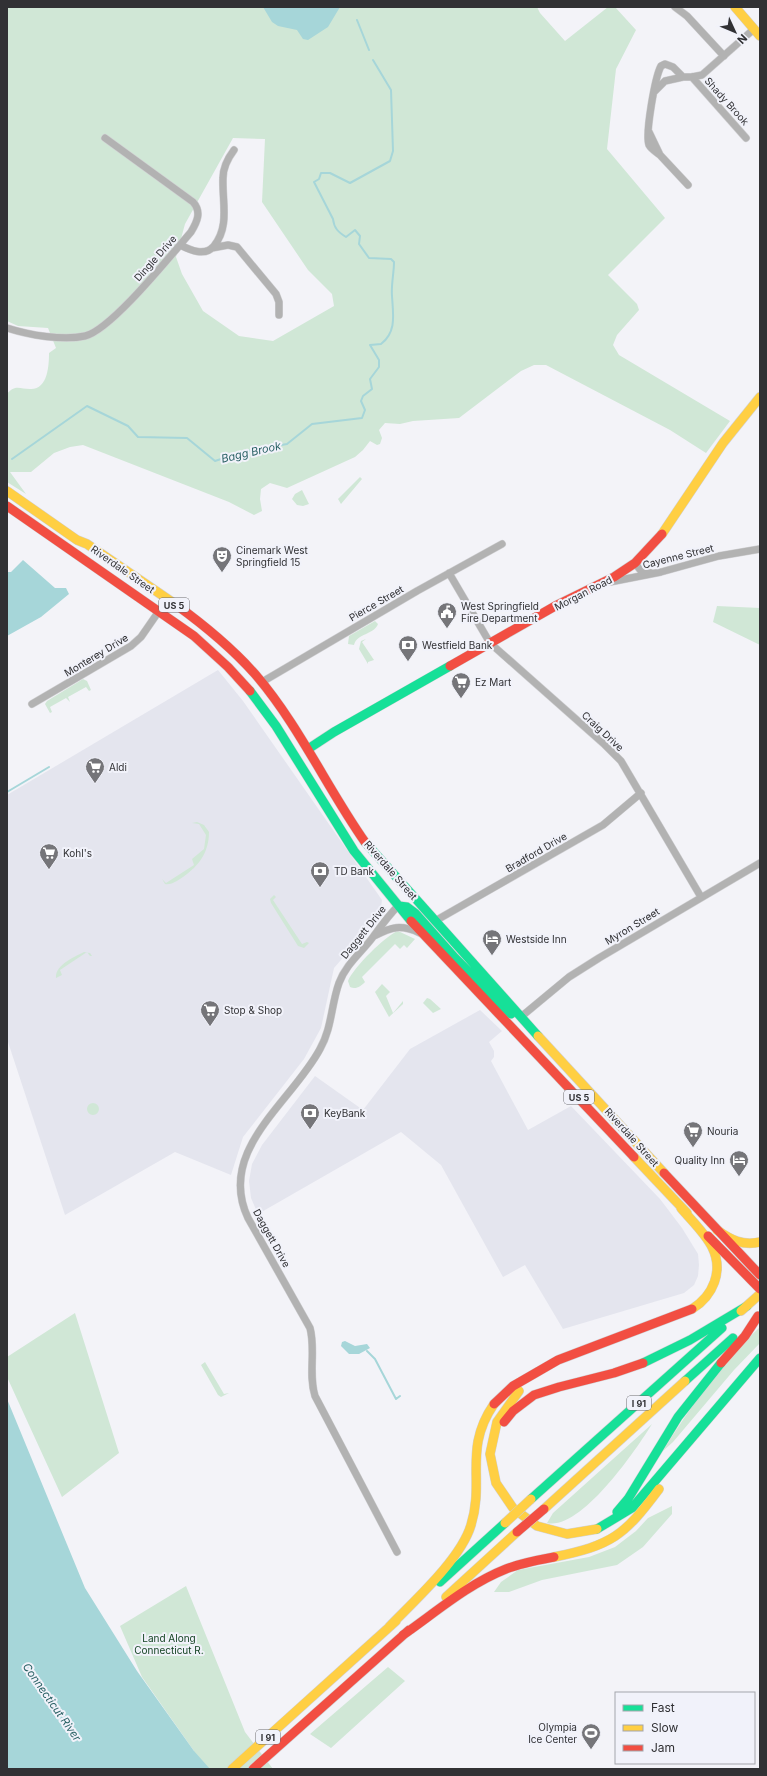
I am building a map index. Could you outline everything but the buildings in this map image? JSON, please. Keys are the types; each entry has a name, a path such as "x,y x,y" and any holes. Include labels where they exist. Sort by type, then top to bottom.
{"main road":[{"path":"735,7 757,33"},
{"name":"Morgan Road","path":"293,755 308,749 334,732 490,643 600,584 635,563 663,533 723,443 760,397"},
{"name":"Riverdale Street","path":"8,492 154,590 216,636 262,682 308,749 346,814 366,843 534,1031 572,1070 717,1230 760,1275"},
{"name":"Riverdale Street","path":"7,506 159,611 216,653 235,672 276,725 337,826 398,906 479,995 560,1077 681,1208 760,1289"},
{"path":"90,563 87,558 93,554 137,584 154,590"},
{"path":"299,765 308,749"},
{"path":"400,882 398,906 407,908 415,913 455,958 516,1019 534,1031"},
{"path":"389,1627 451,1558 468,1535 473,1520 476,1443 481,1427 493,1405 509,1389 524,1378 546,1366 580,1351 688,1312 699,1306 708,1296 716,1279 717,1270 715,1255 708,1241 681,1208"},
{"path":"717,1230 730,1240 741,1244 760,1242"},
{"name":"I 91","path":"232,1769 760,1294"},
{"path":"496,1481 494,1456 498,1435 509,1415 522,1402 543,1391 605,1376 654,1358 685,1344 747,1306"},
{"path":"561,1532 580,1531 594,1527 610,1518 622,1507 680,1413 710,1374 744,1338 759,1315"},
{"name":"I 91","path":"253,1769 759,1315"},
{"path":"580,1351 541,1372 521,1388 504,1407 494,1427 490,1444 491,1462 496,1481 508,1504 522,1518 543,1528 561,1532 581,1532 595,1529 613,1522 628,1512 760,1358"},
{"path":"403,1635 468,1589 496,1573 529,1561 598,1546 624,1531 640,1514 751,1369"}],"street":[{"path":"675,7 687,16 724,56"},
{"path":"682,7 687,16"},
{"name":"Shady Brook","path":"653,95 658,87 665,81 702,75 724,56 757,33"},
{"path":"683,77 673,67 662,65 659,70 653,95 649,146 660,155 688,184"},
{"name":"Shady Brook","path":"692,77 746,138"},
{"name":"Dingle Drive","path":"7,328 35,336 86,336 101,328 114,317 180,244 196,224 198,208 193,202 105,138"},
{"path":"212,248 220,239 224,228 223,177 226,163 234,150"},
{"path":"180,244 189,250 200,252 228,245 236,247 276,294 279,302 279,315"},
{"name":"Pierce Street","path":"262,682 449,573 502,544"},
{"name":"Cayenne Street","path":"600,584 661,572 719,556 760,549"},
{"path":"635,563 641,571 661,572"},
{"name":"Craig Drive","path":"449,573 490,643 615,754 641,792 701,897"},
{"name":"Monterey Drive","path":"32,704 131,646 141,637 159,611"},
{"name":"Bradford Drive","path":"435,921 603,825 641,792"},
{"name":"Myron Street","path":"522,1016 569,977 760,863"},
{"name":"Daggett Drive","path":"397,1552 315,1396 312,1384 312,1344 310,1328 246,1214 242,1200 241,1185 242,1170 249,1149 318,1053 329,1029 336,994 342,976 379,927 398,906"},
{"path":"373,936 392,927 410,928 421,933"}],"shaded area":[{"path":"218,670 243,701 382,900 380,915 334,968 321,1028 304,1059 243,1137 231,1175 175,1152 65,1215 7,1039 7,795"},
{"path":"480,1010 502,1031 489,1042 494,1051 494,1057 491,1061 528,1130 571,1106 660,1199 682,1228 698,1254 699,1265 698,1276 694,1285 684,1293 563,1329 525,1265 503,1277 441,1165 401,1132 258,1214 251,1198 249,1181 252,1164 262,1145 315,1076 363,1110 410,1049"}],"green space":[{"path":"7,7 537,7 540,13 565,41 608,7 615,7 636,30 616,69 607,149 665,218 608,275 637,304 639,310 617,335 613,345 619,355 730,421 706,453 670,430 546,365 534,365 521,371 459,418 413,421 400,424 385,423 379,430 382,438 380,444 377,445 370,441 355,457 287,488 270,483 261,489 260,499 262,511 254,515 229,502 83,445 70,447 54,453 31,472 10,472 26,494 7,482 7,394 15,388 30,389 41,385 48,370 49,353 56,348 48,328 18,326 7,321","holes":["233,138 265,139 262,202 308,270 332,294 334,306 273,341 239,336 203,311 182,274 176,257 185,224"]},
{"path":"360,477 362,479 341,504 338,499"},
{"path":"302,490 309,504 303,506 297,505 292,499 295,494"},
{"path":"717,606 760,608 760,645 713,622"},
{"path":"375,621 378,624 376,628 358,638 354,645 348,644 349,636"},
{"path":"366,639 362,642 374,660 368,662 368,664 359,649 361,641"},
{"path":"83,679 87,681 91,690 89,691 86,687 68,697 70,702 66,698 50,707 52,712 50,713 45,704 47,701"},
{"path":"197,822 204,825 209,832 207,847 201,860 192,870 180,879 173,883 165,884 162,879 166,883 194,865 192,859 204,849 206,835 199,824 192,823"},
{"path":"274,895 276,897 273,900 302,944 307,942 309,943 304,948 298,946 271,903 270,899"},
{"path":"398,931 415,939 407,948 404,945 400,949 395,944 362,977 365,982 356,988 350,987 348,981 356,968 378,945"},
{"path":"86,952 60,970 62,975 56,978 62,965"},
{"path":"382,984 390,992 386,996 393,1013 403,1001 403,1004 389,1017 375,992"},
{"path":"427,998 441,1009 433,1013 423,1003"},
{"path":"93,1103 97,1105 99,1109 97,1113 93,1115 89,1113 87,1109 89,1105"},
{"path":"75,1313 119,1453 62,1497 7,1377 7,1357"},
{"path":"760,1327 760,1343 734,1370 673,1442 663,1451 684,1418 719,1370"},
{"path":"205,1362 224,1394 229,1393 221,1397 218,1395 201,1365"},
{"path":"652,1424 621,1469 591,1502 576,1515 561,1522 547,1523 553,1513"},
{"path":"672,1506 672,1514 643,1547 617,1565 542,1580 509,1592 494,1592 501,1582 518,1570 589,1557 615,1547 636,1531 648,1518"},
{"name":"Land Along Connecticut R.","path":"186,1586 245,1732 273,1769 194,1769 194,1751 142,1677 120,1626"},
{"path":"388,1667 405,1681 331,1748 310,1734"}],"water":[{"path":"263,7 340,7 328,27 308,40 303,39 297,30 278,26 272,22"},
{"path":"23,560 55,588 66,588 69,594 41,617 7,636 7,572 11,572"},
{"path":"345,1341 355,1346 367,1344 370,1348 359,1354 349,1354 341,1346 342,1342"},
{"name":"Connecticut River","path":"7,1399 85,1588 137,1671 194,1751 210,1769 7,1769"}],"waterway":[{"name":"Bagg Brook","path":"357,20 369,50"},
{"name":"Bagg Brook","path":"12,459 87,406 128,426 138,437 187,438 215,461 242,452 287,444 312,424 362,418 365,410 361,401 363,396 372,389 370,379 379,367 379,360 370,345 381,344 390,334 392,328 392,288 394,262 391,259 369,258 359,244 360,236 355,230 346,237 339,231 335,227 333,219 314,182 319,179 321,173 330,173 350,183 390,161 393,151 391,90 373,60"},
{"path":"7,792 49,767"},
{"path":"367,1351 375,1359 396,1399 400,1396"}],"traffic: fast":[{"path":"308,749 334,732 450,666"},
{"path":"250,691 276,726 354,851 411,921"},
{"path":"365,842 538,1036"},
{"path":"399,906 407,907 415,913 455,958 511,1014"},
{"path":"643,1363 690,1340 747,1306"},
{"path":"531,1499 722,1328"},
{"path":"685,1381 733,1338"},
{"path":"597,1529 632,1508 760,1358"},
{"path":"617,1512 628,1499 678,1417 721,1363"},
{"path":"440,1582 505,1523"}],"traffic: slow":[{"path":"735,7 760,36"},
{"path":"662,534 723,443 760,397"},
{"path":"7,491 77,540 87,544 175,604"},
{"path":"538,1036 664,1173"},
{"path":"634,1157 687,1213"},
{"path":"681,1208 709,1242 717,1265 711,1290 706,1297 692,1309"},
{"path":"717,1230 727,1237 743,1243 760,1242"},
{"path":"741,1311 760,1294"},
{"path":"544,1509 685,1381"},
{"path":"519,1391 497,1422 490,1454 496,1483 513,1508 537,1526 567,1534 597,1529"},
{"path":"389,1627 436,1579 466,1538 475,1509 476,1464 479,1436 485,1420 494,1404"},
{"path":"554,1557 590,1548 615,1536 636,1518 659,1489"},
{"path":"505,1523 531,1499"},
{"path":"446,1597 517,1532"},
{"path":"232,1769 396,1621"}],"traffic: jam":[{"path":"7,506 194,636 228,667 250,691"},
{"path":"450,666 557,605 614,577 635,563 662,534"},
{"path":"175,604 207,628 227,646 246,664 271,694 299,735 365,842"},
{"path":"411,921 634,1157"},
{"path":"664,1173 760,1275"},
{"path":"708,1236 760,1289"},
{"path":"494,1404 513,1386 558,1360 692,1309"},
{"path":"721,1363 745,1336 758,1316"},
{"path":"504,1422 513,1411 534,1395 614,1373 643,1363"},
{"path":"517,1532 544,1509"},
{"path":"403,1635 465,1590 492,1575 518,1565 554,1557"},
{"path":"253,1769 409,1630"}],"place":[{"name":"Cinemark West Springfield 15","path":"222,573"},
{"name":"West Springfield Fire Department","path":"447,629"},
{"name":"Westfield Bank","path":"408,662"},
{"name":"Ez Mart","path":"461,699"},
{"name":"Aldi","path":"95,784"},
{"name":"Kohl's","path":"49,870"},
{"name":"TD Bank","path":"320,888"},
{"name":"Westside Inn","path":"492,956"},
{"name":"Stop & Shop","path":"210,1027"},
{"name":"KeyBank","path":"310,1130"},
{"name":"Nouria","path":"693,1148"},
{"name":"Quality Inn","path":"739,1177"},
{"name":"Olympia Ice Center","path":"591,1750"}]}
